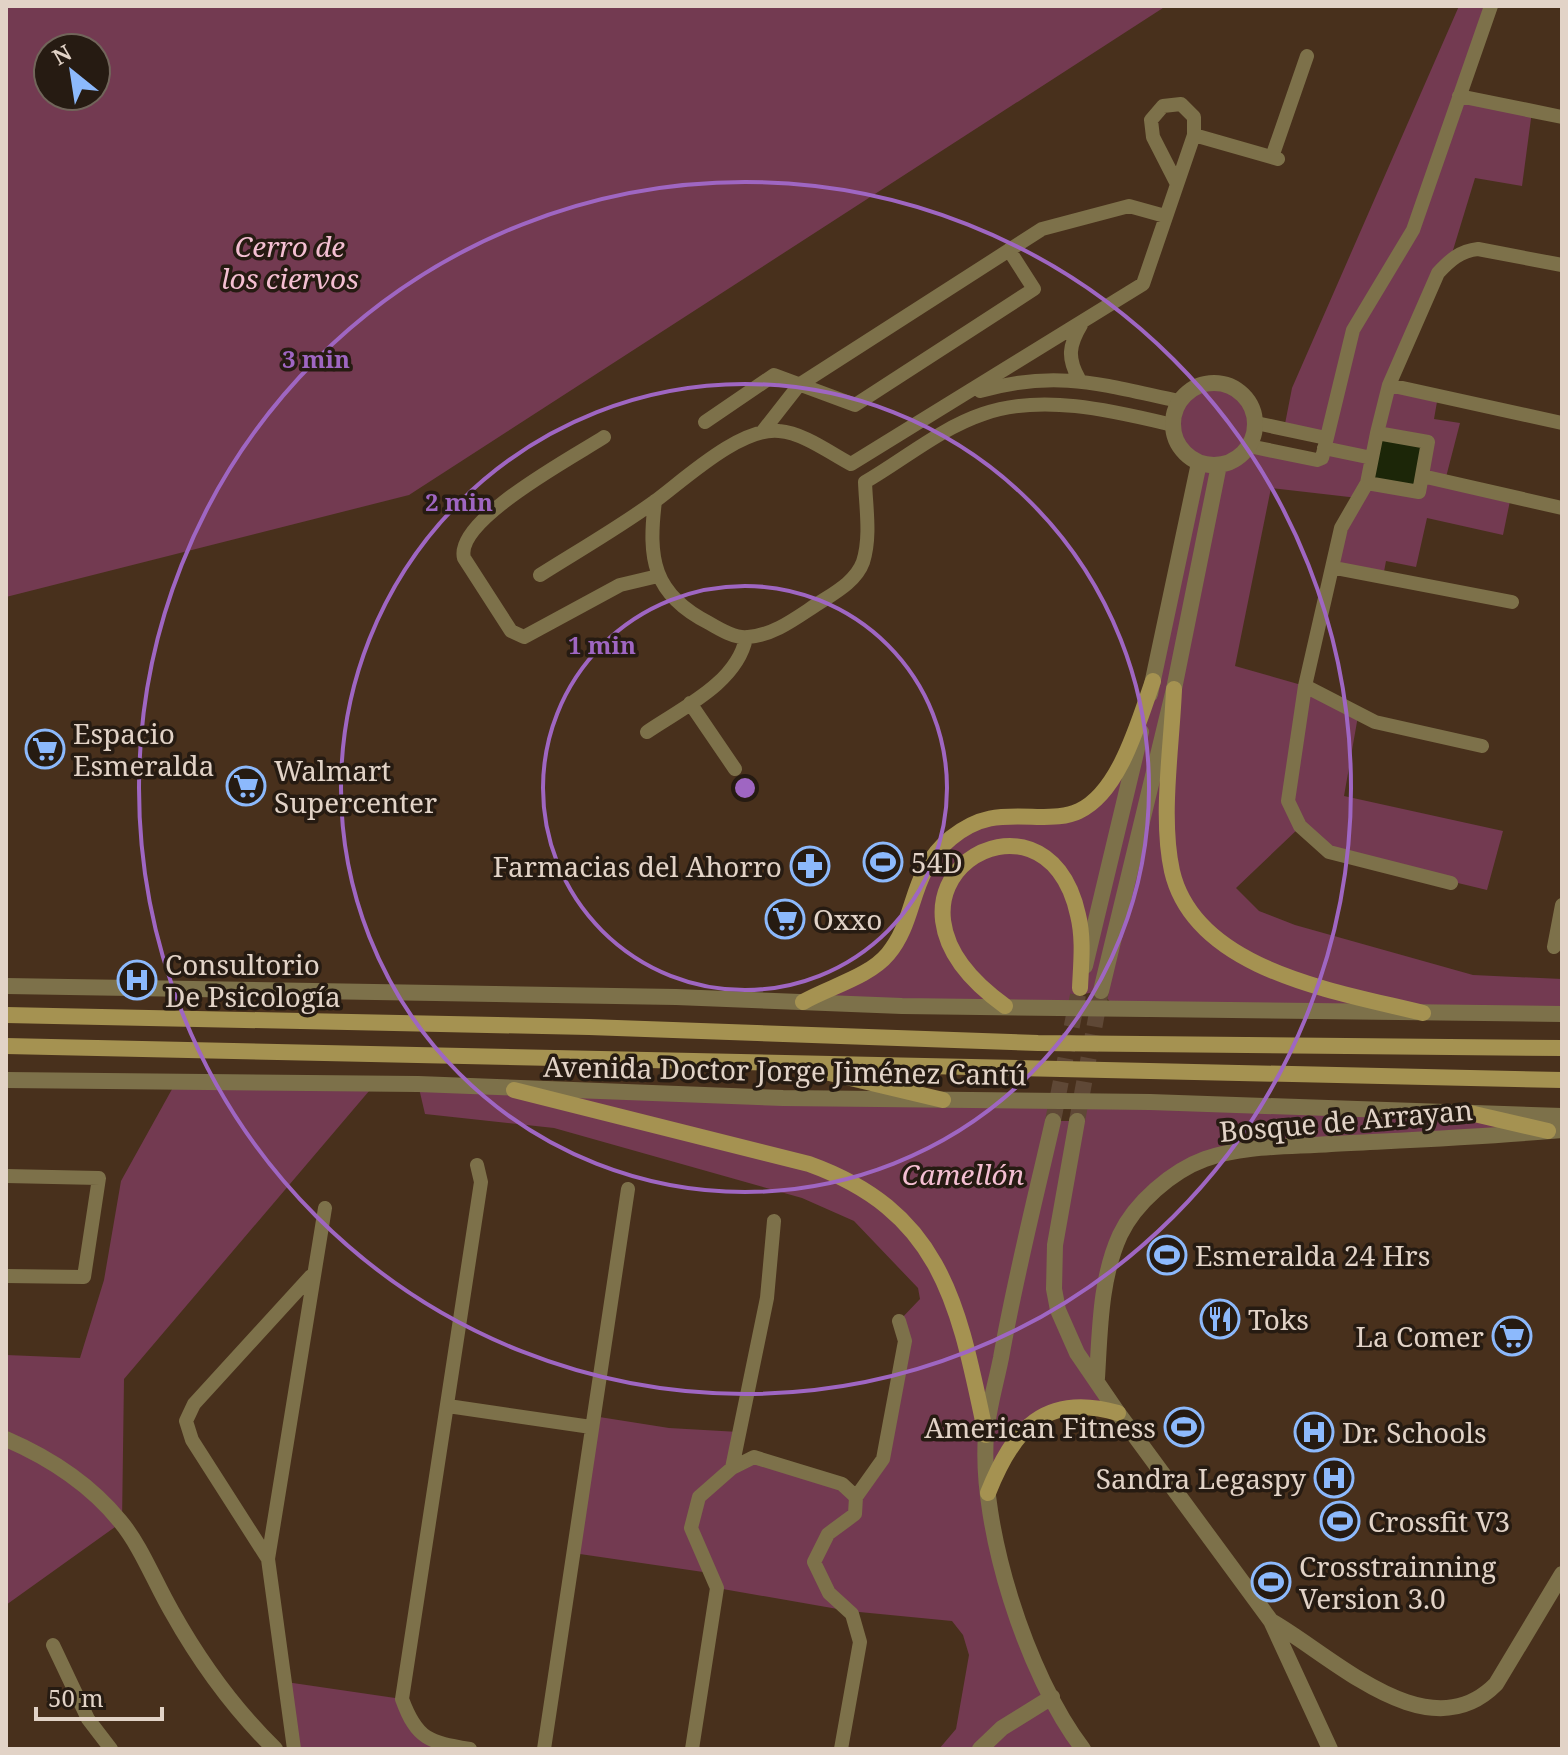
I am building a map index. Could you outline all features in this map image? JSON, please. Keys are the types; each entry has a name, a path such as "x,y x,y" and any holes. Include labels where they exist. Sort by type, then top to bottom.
{"main road":[{"path":"803,1002 883,960 898,940 919,878 934,854 953,836 993,815 1066,816 1090,805 1109,784 1124,758 1153,681"},
{"path":"1174,689 1171,861 1173,874 1193,918 1220,942 1260,965 1321,988 1423,1013"},
{"path":"1005,1006 984,991 964,969 943,924 942,903 951,877 972,858 997,846 1027,847 1039,852 1060,873 1069,888 1081,936 1079,992"},
{"name":"Avenida Doctor Jorge Jiménez Cantú","path":"6,1015 589,1027 1038,1043 1562,1048"},
{"name":"Avenida Doctor Jorge Jiménez Cantú","path":"6,1046 1120,1073 1562,1080"},
{"path":"788,1063 943,1100"},
{"path":"514,1090 809,1164 846,1179 881,1201 918,1238 946,1280 956,1308 986,1435"},
{"path":"1470,1113 1555,1130"},
{"path":"988,1493 1003,1456 1020,1432 1037,1418 1083,1406 1118,1413"}],"street":[{"path":"1249,446 1319,460 1321,440 1353,330 1413,230 1491,6"},
{"path":"1194,135 1275,158 1307,56"},
{"path":"1459,96 1562,117"},
{"path":"763,431 794,434 851,464 1143,284 1194,135 1194,117 1181,104 1163,106 1151,120 1153,137 1177,184"},
{"path":"540,575 655,501 672,485 714,457 763,431 799,385 1042,229 1129,206 1165,216"},
{"path":"1451,883 1329,852 1300,826 1288,801 1305,686 1335,568 1341,528 1367,483 1389,385 1438,273 1450,260 1466,250 1478,249 1562,265"},
{"path":"705,422 774,375 855,405 1034,289 1009,250"},
{"path":"1083,321 1072,340 1069,362 1084,380"},
{"path":"965,396 1015,381 1084,380 1179,401"},
{"path":"1224,384 1246,398 1256,423 1249,446 1231,462 1219,465 1199,463 1182,451 1173,425 1179,401 1198,387 1224,384"},
{"path":"1389,385 1562,423"},
{"path":"655,501 652,558 658,576 695,616 746,638 780,629 842,588 856,574 863,562 867,536 865,482 981,414 1010,406 1057,405 1173,425"},
{"path":"1256,423 1321,440 1372,458"},
{"path":"1367,483 1419,492 1428,442 1377,433"},
{"path":"604,437 507,498 465,540 462,549 464,558 511,631 524,637 620,585 658,576"},
{"path":"870,453 882,472"},
{"path":"1079,992 1153,681 1199,463"},
{"path":"1101,991 1174,689 1219,465"},
{"path":"1422,476 1562,508"},
{"path":"1335,568 1512,602"},
{"path":"647,732 730,672 743,655 746,638"},
{"path":"1305,686 1375,722 1482,746"},
{"path":"690,703 735,769"},
{"path":"1554,947 1562,905"},
{"path":"6,986 1562,1014"},
{"name":"Avenida Doctor Jorge Jiménez Cantú","path":"6,1080 418,1084 514,1090 1150,1102 1562,1116"},
{"path":"1053,1121 986,1435 988,1493 1001,1565 1030,1649 1077,1747"},
{"path":"1077,1121 1055,1245 1054,1289 1067,1332 1118,1413 1271,1621 1330,1749"},
{"name":"Bosque de Arrayan","path":"1097,1378 1106,1278 1121,1233 1133,1214 1155,1192 1191,1165 1217,1155 1259,1149 1555,1130"},
{"path":"470,1749 433,1743 412,1726 402,1699 481,1182 477,1165"},
{"path":"6,1176 99,1178 84,1277 6,1276"},
{"path":"544,1749 628,1189"},
{"path":"294,1749 268,1559 325,1208"},
{"path":"732,1468 767,1298 774,1221"},
{"path":"268,1559 192,1440 186,1421 194,1404 312,1276"},
{"path":"841,1749 860,1642 852,1614 829,1593 814,1562 828,1534 855,1514 856,1497 883,1459 905,1341 899,1321"},
{"path":"448,1406 591,1427"},
{"path":"6,1439 44,1455 82,1482 122,1522 174,1617 237,1713 275,1749"},
{"path":"692,1749 717,1588 691,1528 699,1497 732,1468 754,1457 842,1484 856,1497"},
{"path":"1271,1621 1388,1696 1433,1709 1454,1710 1484,1696 1496,1684 1562,1574"},
{"path":"53,1645 88,1719 111,1749"},
{"path":"980,1749 1002,1728 1052,1697"}],"green space":[{"name":"Cerro de los ciervos","path":"6,6 1166,6 409,495 6,597"},
{"path":"1459,6 1491,6 1459,95 1532,111 1522,186 1475,178 1450,260 1389,385 1438,396 1434,419 1460,423 1445,481 1511,496 1503,535 1427,518 1416,567 1386,561 1383,577 1335,568 1358,498 1271,488 1235,666 1305,686 1358,716 1344,796 1503,831 1487,890 1329,852 1300,827 1236,888 1259,911 1295,925 1473,975 1562,979 1562,1014 1117,1010 1101,991 1078,995 1064,1008 804,1002 883,960 919,878 972,825 1090,805 1136,730 1199,463 1183,449 1174,432 1175,417 1184,399 1197,388 1212,384 1228,386 1241,394 1251,407 1254,424 1249,445 1317,460 1326,438 1284,429 1292,388"},
{"path":"176,1082 375,1084 124,1379 122,1522 6,1605 6,1355 80,1358 104,1280 121,1181"},
{"name":"Camellón","path":"418,1084 1058,1101 1054,1121 1077,1121 1084,1101 1382,1111 1562,1130 1271,1148 1191,1165 1121,1233 1097,1378 1118,1413 1098,1407 1037,1418 988,1493 1014,1605 1083,1749 939,1749 956,1729 969,1655 963,1635 952,1621 849,1611 717,1588 710,1573 573,1553 593,1416 669,1428 739,1432 732,1467 754,1457 856,1496 883,1459 905,1342 899,1321 920,1299 918,1288 854,1221 802,1198 554,1128 425,1114"},
{"path":"286,1682 402,1699 412,1726 450,1749 294,1749"}],"shaded area":[{"path":"1377,433 1428,442 1419,492 1367,483"}],"tunnel":[{"path":"1077,1121 1101,991"},
{"path":"1053,1121 1078,995"}],"place":[{"name":"Espacio Esmeralda","path":"45,749"},
{"name":"Walmart Supercenter","path":"246,786"},
{"name":"54D","path":"883,862"},
{"name":"Farmacias del Ahorro","path":"810,866"},
{"name":"Oxxo","path":"785,919"},
{"name":"Consultorio De Psicología","path":"137,980"},
{"name":"Esmeralda 24 Hrs","path":"1167,1255"},
{"name":"Toks","path":"1220,1319"},
{"name":"La Comer","path":"1512,1336"},
{"name":"American Fitness","path":"1184,1427"},
{"name":"Dr. Schools","path":"1314,1432"},
{"name":"Sandra Legaspy","path":"1334,1478"},
{"name":"Crossfit V3","path":"1340,1521"},
{"name":"Crosstrainning Version 3.0","path":"1271,1582"}]}
